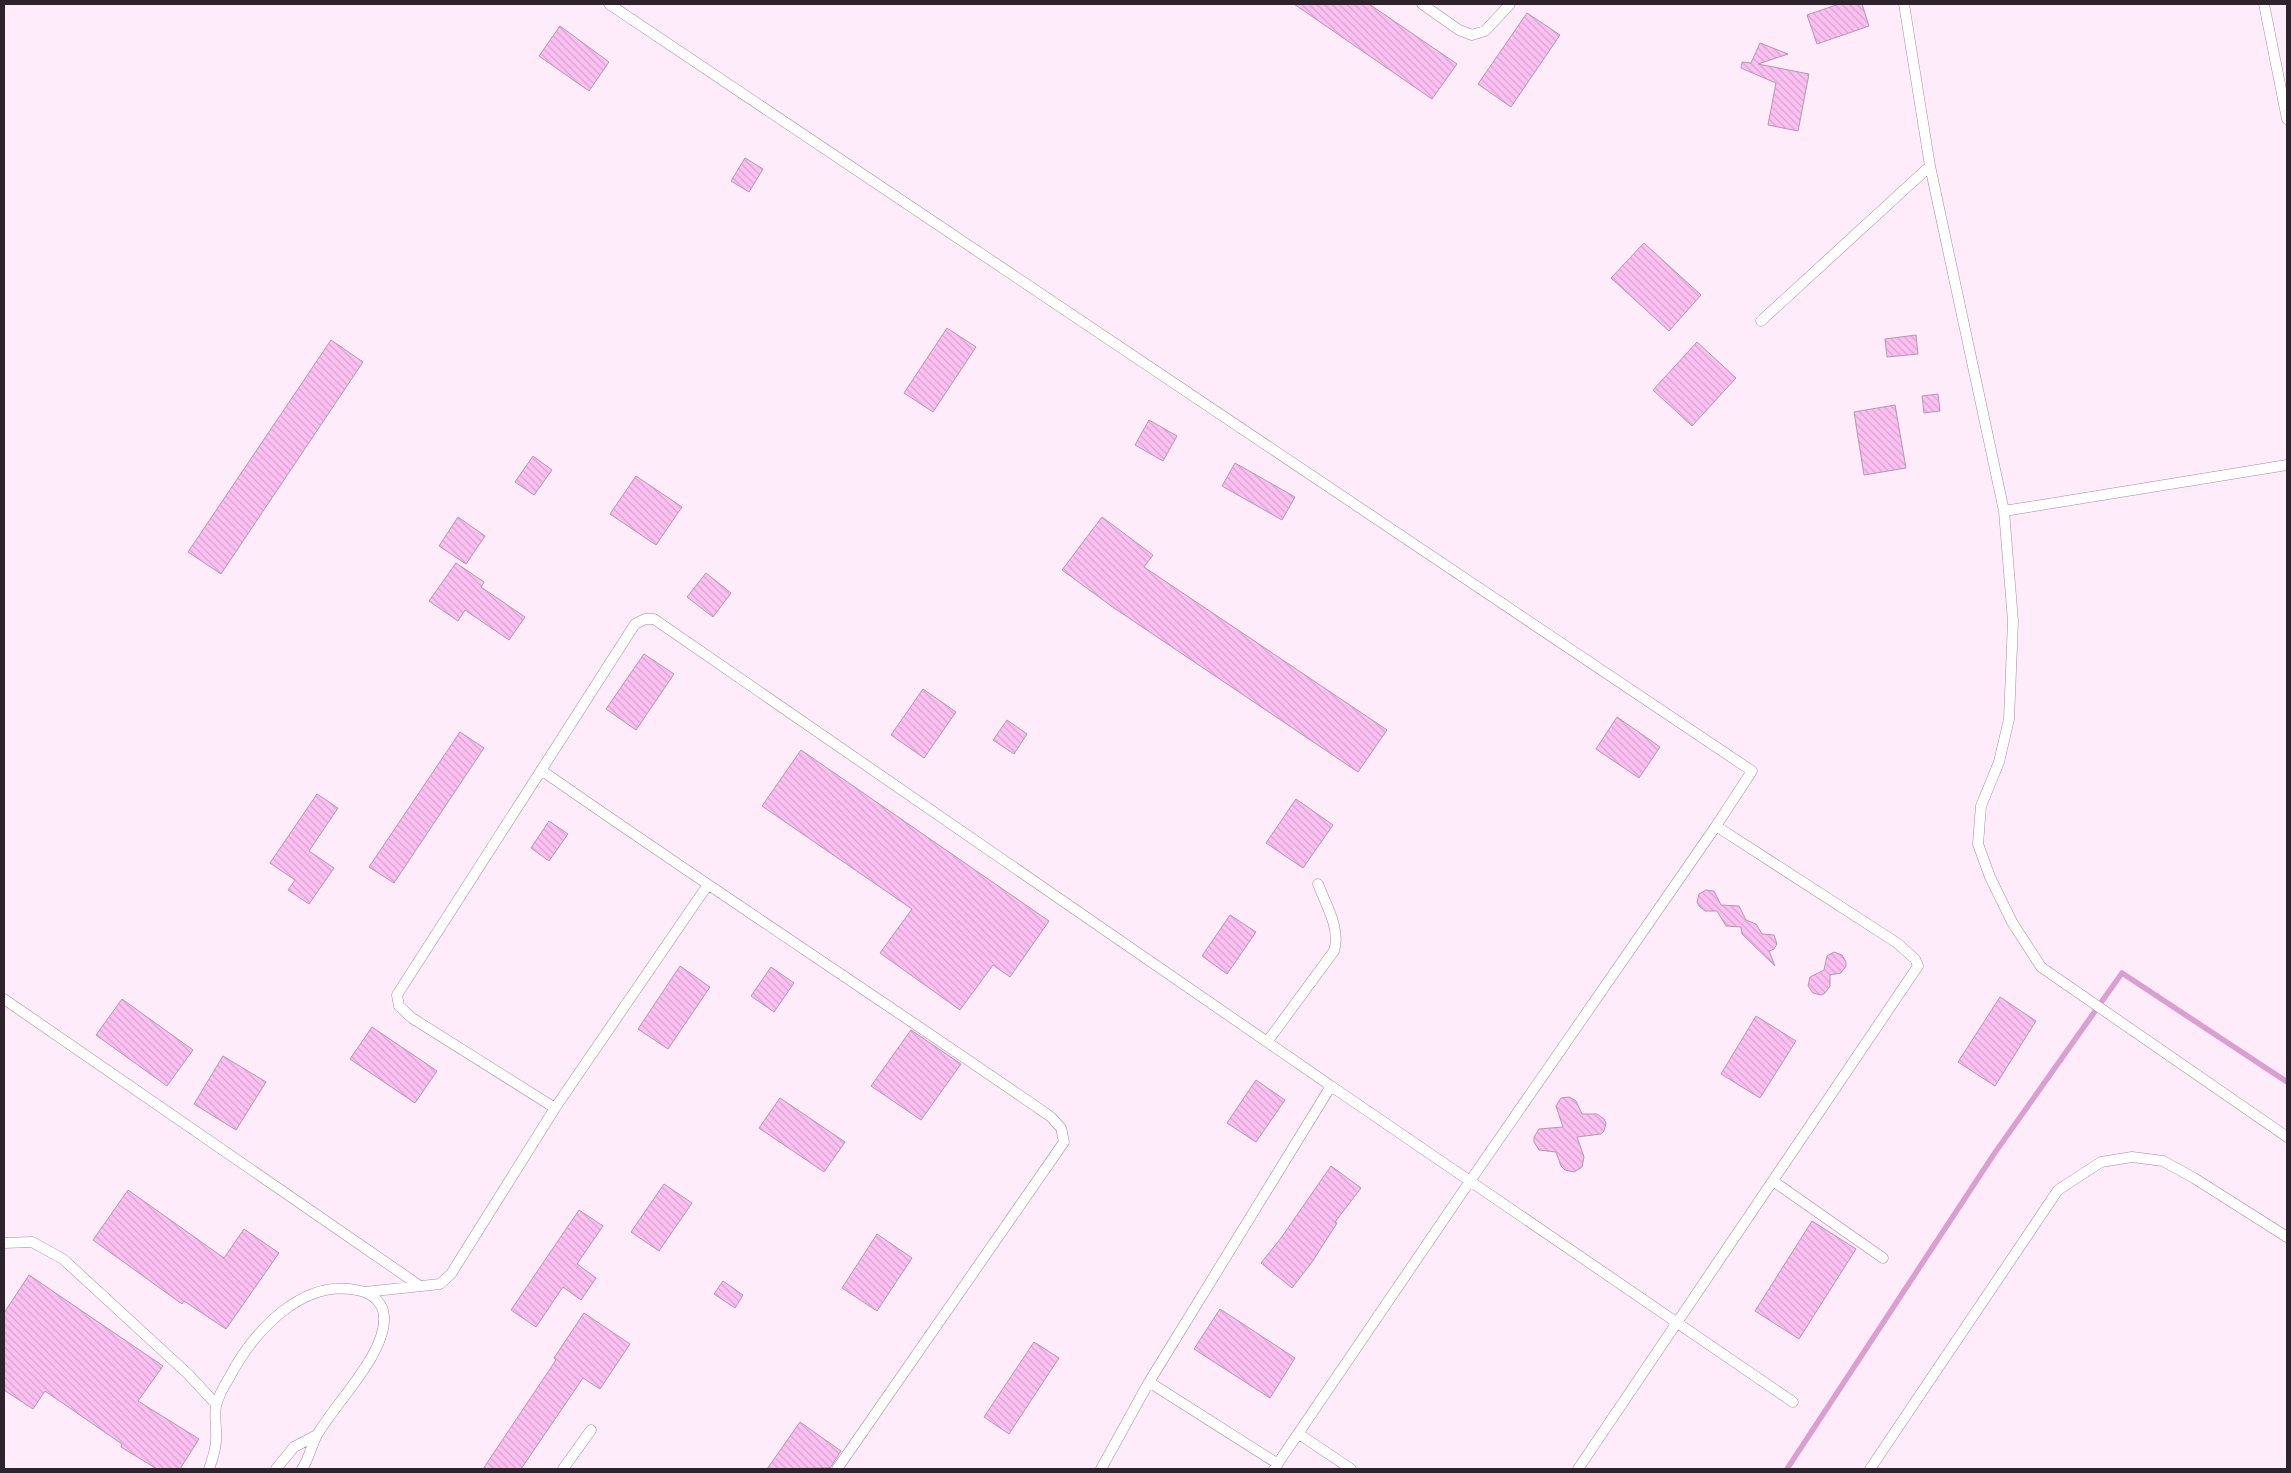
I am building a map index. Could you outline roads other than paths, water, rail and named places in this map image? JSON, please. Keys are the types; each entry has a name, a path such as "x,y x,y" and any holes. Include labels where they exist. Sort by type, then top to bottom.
{"lane":[{"path":"609,4 1752,771 1276,1467 1149,1382"},
{"path":"1422,4 1459,30 1472,35 1485,31 1510,4"},
{"path":"1904,4 1930,166 2004,511 2013,621 2009,719 1999,762 1981,806 1978,844 2012,922 2041,966 2081,996 2287,1137"},
{"path":"2264,4 2287,119"},
{"path":"1761,322 1930,166"},
{"path":"2004,511 2287,465"},
{"path":"554,1108 412,1018 399,1006 396,995 635,624 645,619 654,619 1331,1086 1794,1402"},
{"path":"541,770 707,886 901,1014 1051,1117 1061,1128 1064,1142 837,1469"},
{"path":"1578,1469 1918,966 1915,959 1897,943 1716,826"},
{"path":"1267,1042 1334,951 1337,943 1336,933 1318,884"},
{"path":"365,1292 440,1284 451,1274 554,1108 707,886"},
{"path":"4,999 420,1286"},
{"path":"1101,1469 1149,1382 1331,1086"},
{"path":"1870,1469 2058,1190 2102,1162 2132,1157 2163,1161 2194,1178 2287,1237"},
{"path":"1774,1181 1883,1258"},
{"path":"4,1243 32,1242 63,1259 188,1374 216,1404"},
{"path":"209,1469 216,1440 214,1421 216,1404 229,1377 257,1335 288,1306 319,1290 347,1287 365,1292 380,1302 384,1315 377,1349 317,1435 302,1469"},
{"path":"563,1469 591,1430"},
{"path":"1298,1434 1351,1469"},
{"path":"276,1469 294,1447 317,1435"}],"waterway":[{"path":"1787,1469 1994,1154 2122,973 2287,1082"}]}
